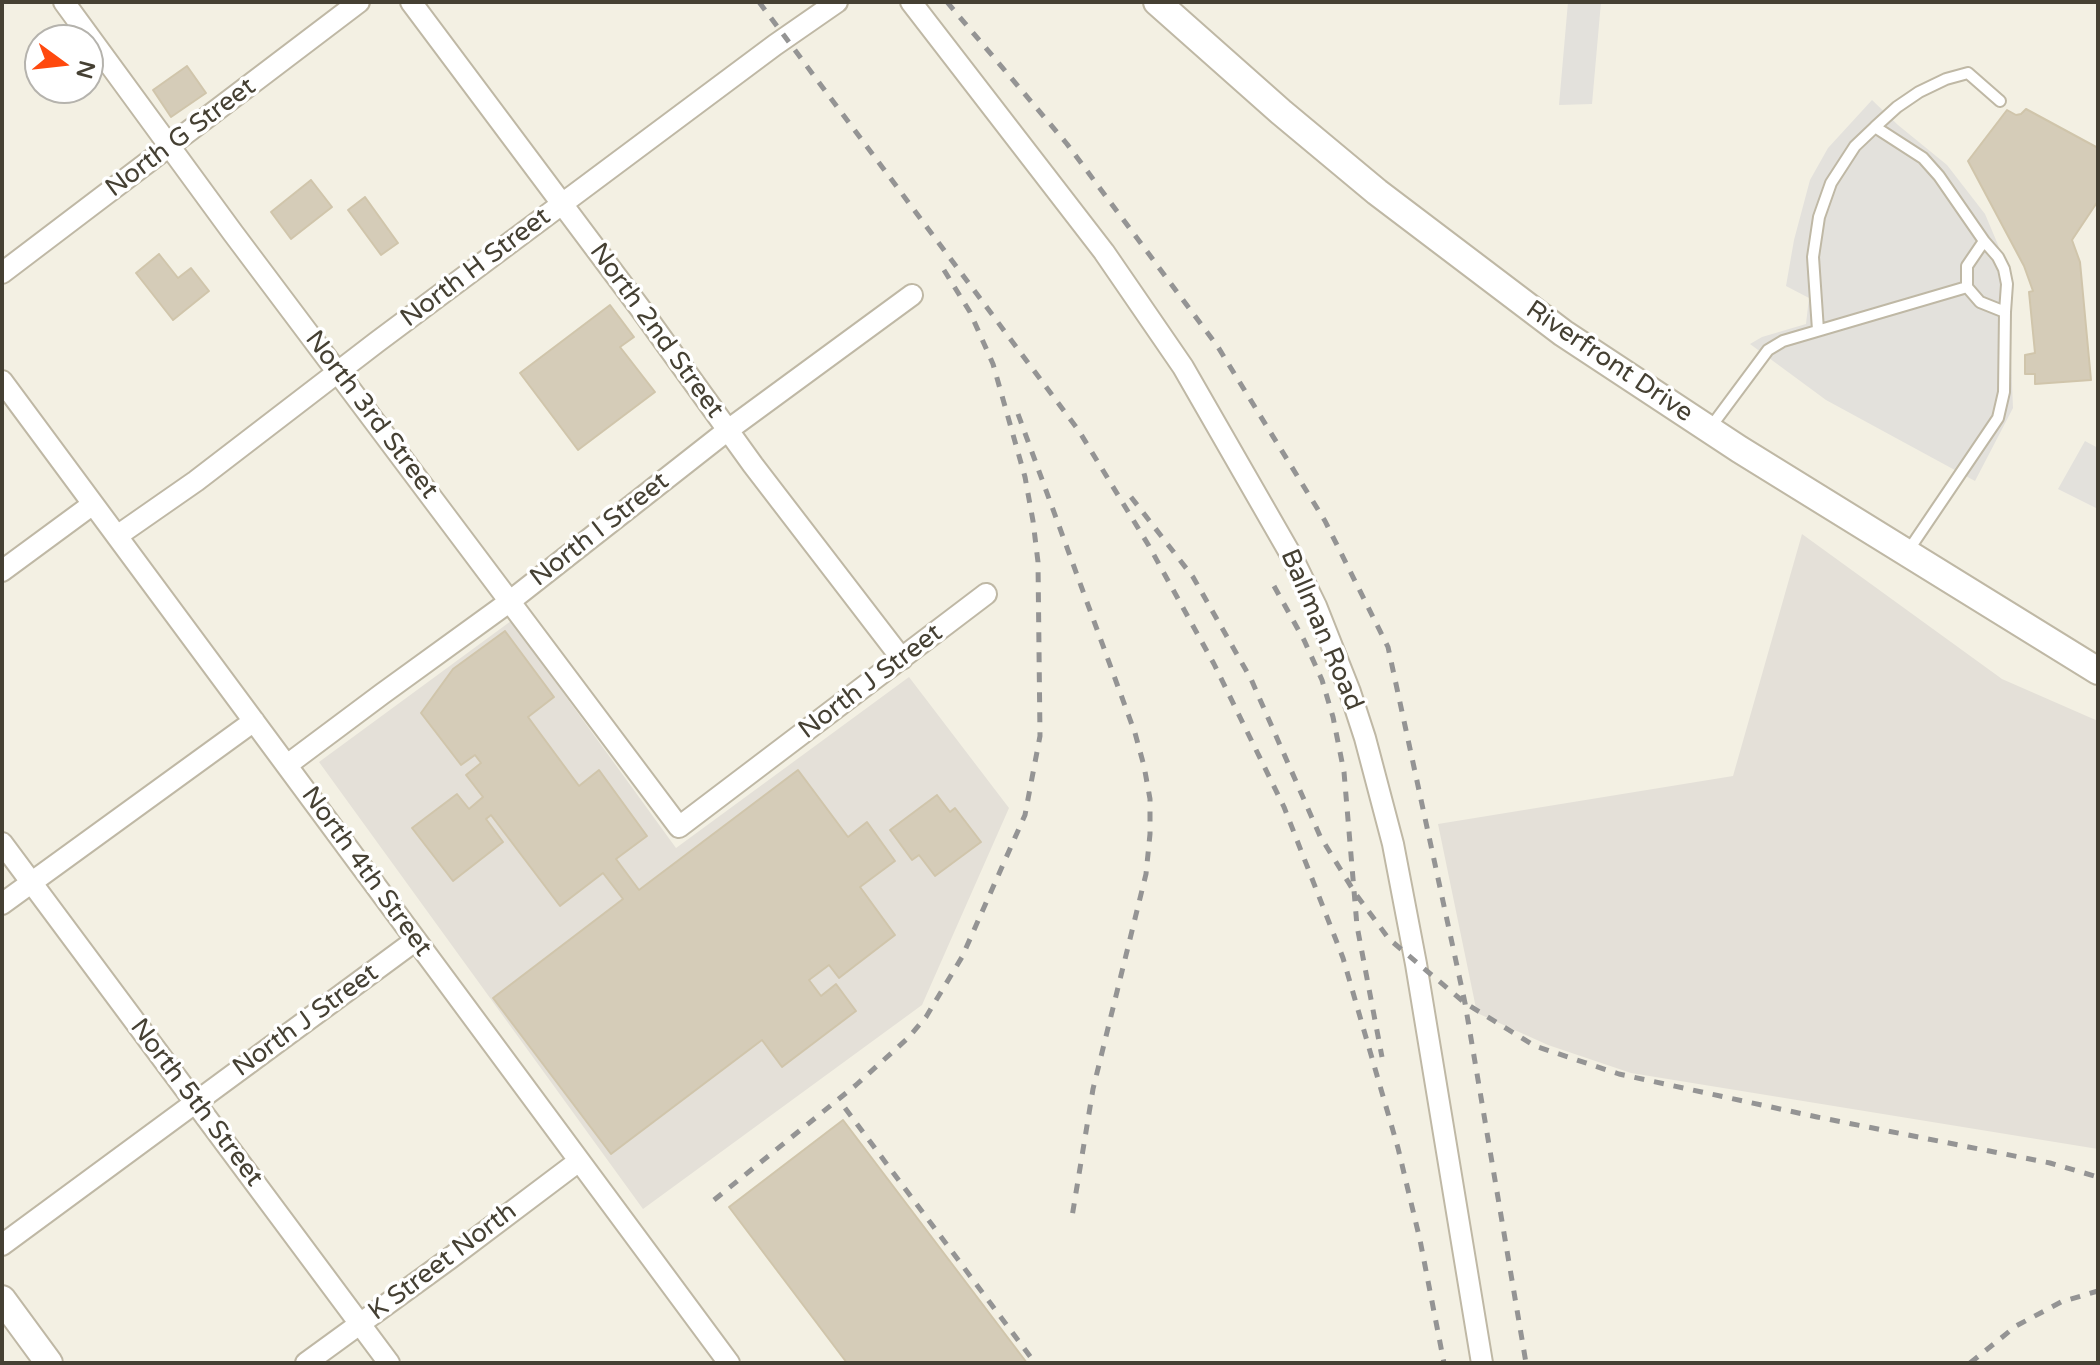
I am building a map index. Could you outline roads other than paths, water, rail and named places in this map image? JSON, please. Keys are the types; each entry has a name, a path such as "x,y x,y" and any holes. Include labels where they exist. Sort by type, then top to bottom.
{"street":[{"name":"North 3rd Street","path":"64,2 679,827"},
{"name":"North G Street","path":"2,273 359,2"},
{"name":"North 2nd Street","path":"411,2 902,659"},
{"name":"North H Street","path":"117,536 196,481 562,204 837,2"},
{"name":"Ballman Road","path":"911,2 1104,252 1176,356 1291,555 1316,606 1365,738 1393,844 1482,1363"},
{"name":"Riverfront Drive","path":"1157,2 1377,192 1563,333 1709,430 2098,671"},
{"name":"North I Street","path":"287,765 509,602 728,430 912,295"},
{"name":"North 4th Street","path":"2,381 729,1363"},
{"path":"2,571 93,504"},
{"name":"North J Street","path":"679,827 986,594"},
{"path":"2,904 254,721"},
{"name":"North 5th Street","path":"2,843 389,1363"},
{"name":"North J Street","path":"2,1245 416,940"},
{"name":"K Street North","path":"306,1363 579,1161"},
{"path":"2,1299 49,1363"}],"lane":[{"path":"1818,330 1813,257 1819,217 1831,183 1855,146 1897,107 1946,79 1968,73 2000,101"},
{"path":"1875,127 1923,158 1939,176 1998,257 2007,284 2004,392 1998,418 1907,552"},
{"path":"1984,241 1967,266 1967,287 1980,302 2005,312"},
{"path":"1709,430 1768,350 1783,341 1967,287"}],"railway":[{"path":"759,2 1079,431 1149,546 1214,664 1284,807 1343,958 1398,1148 1444,1363"},
{"path":"947,2 1067,144 1218,347 1325,521 1388,647 1465,1003 1526,1363"},
{"path":"714,1200 856,1085 908,1038 926,1017 962,957 1025,815 1040,736 1038,562 1033,521 1025,477 993,364 970,312 939,262"},
{"path":"1018,414 1135,733 1150,799 1146,874 1093,1089 1071,1223"},
{"path":"1131,497 1193,577 1251,679 1320,836 1355,893 1389,939 1465,1003 1535,1046 1619,1074 2050,1163 2098,1177"},
{"path":"1274,586 1304,640 1322,680 1333,717 1344,772 1357,926 1382,1057"},
{"path":"845,1108 1035,1363"},
{"path":"1970,1363 2016,1326 2061,1302 2098,1291"}]}
